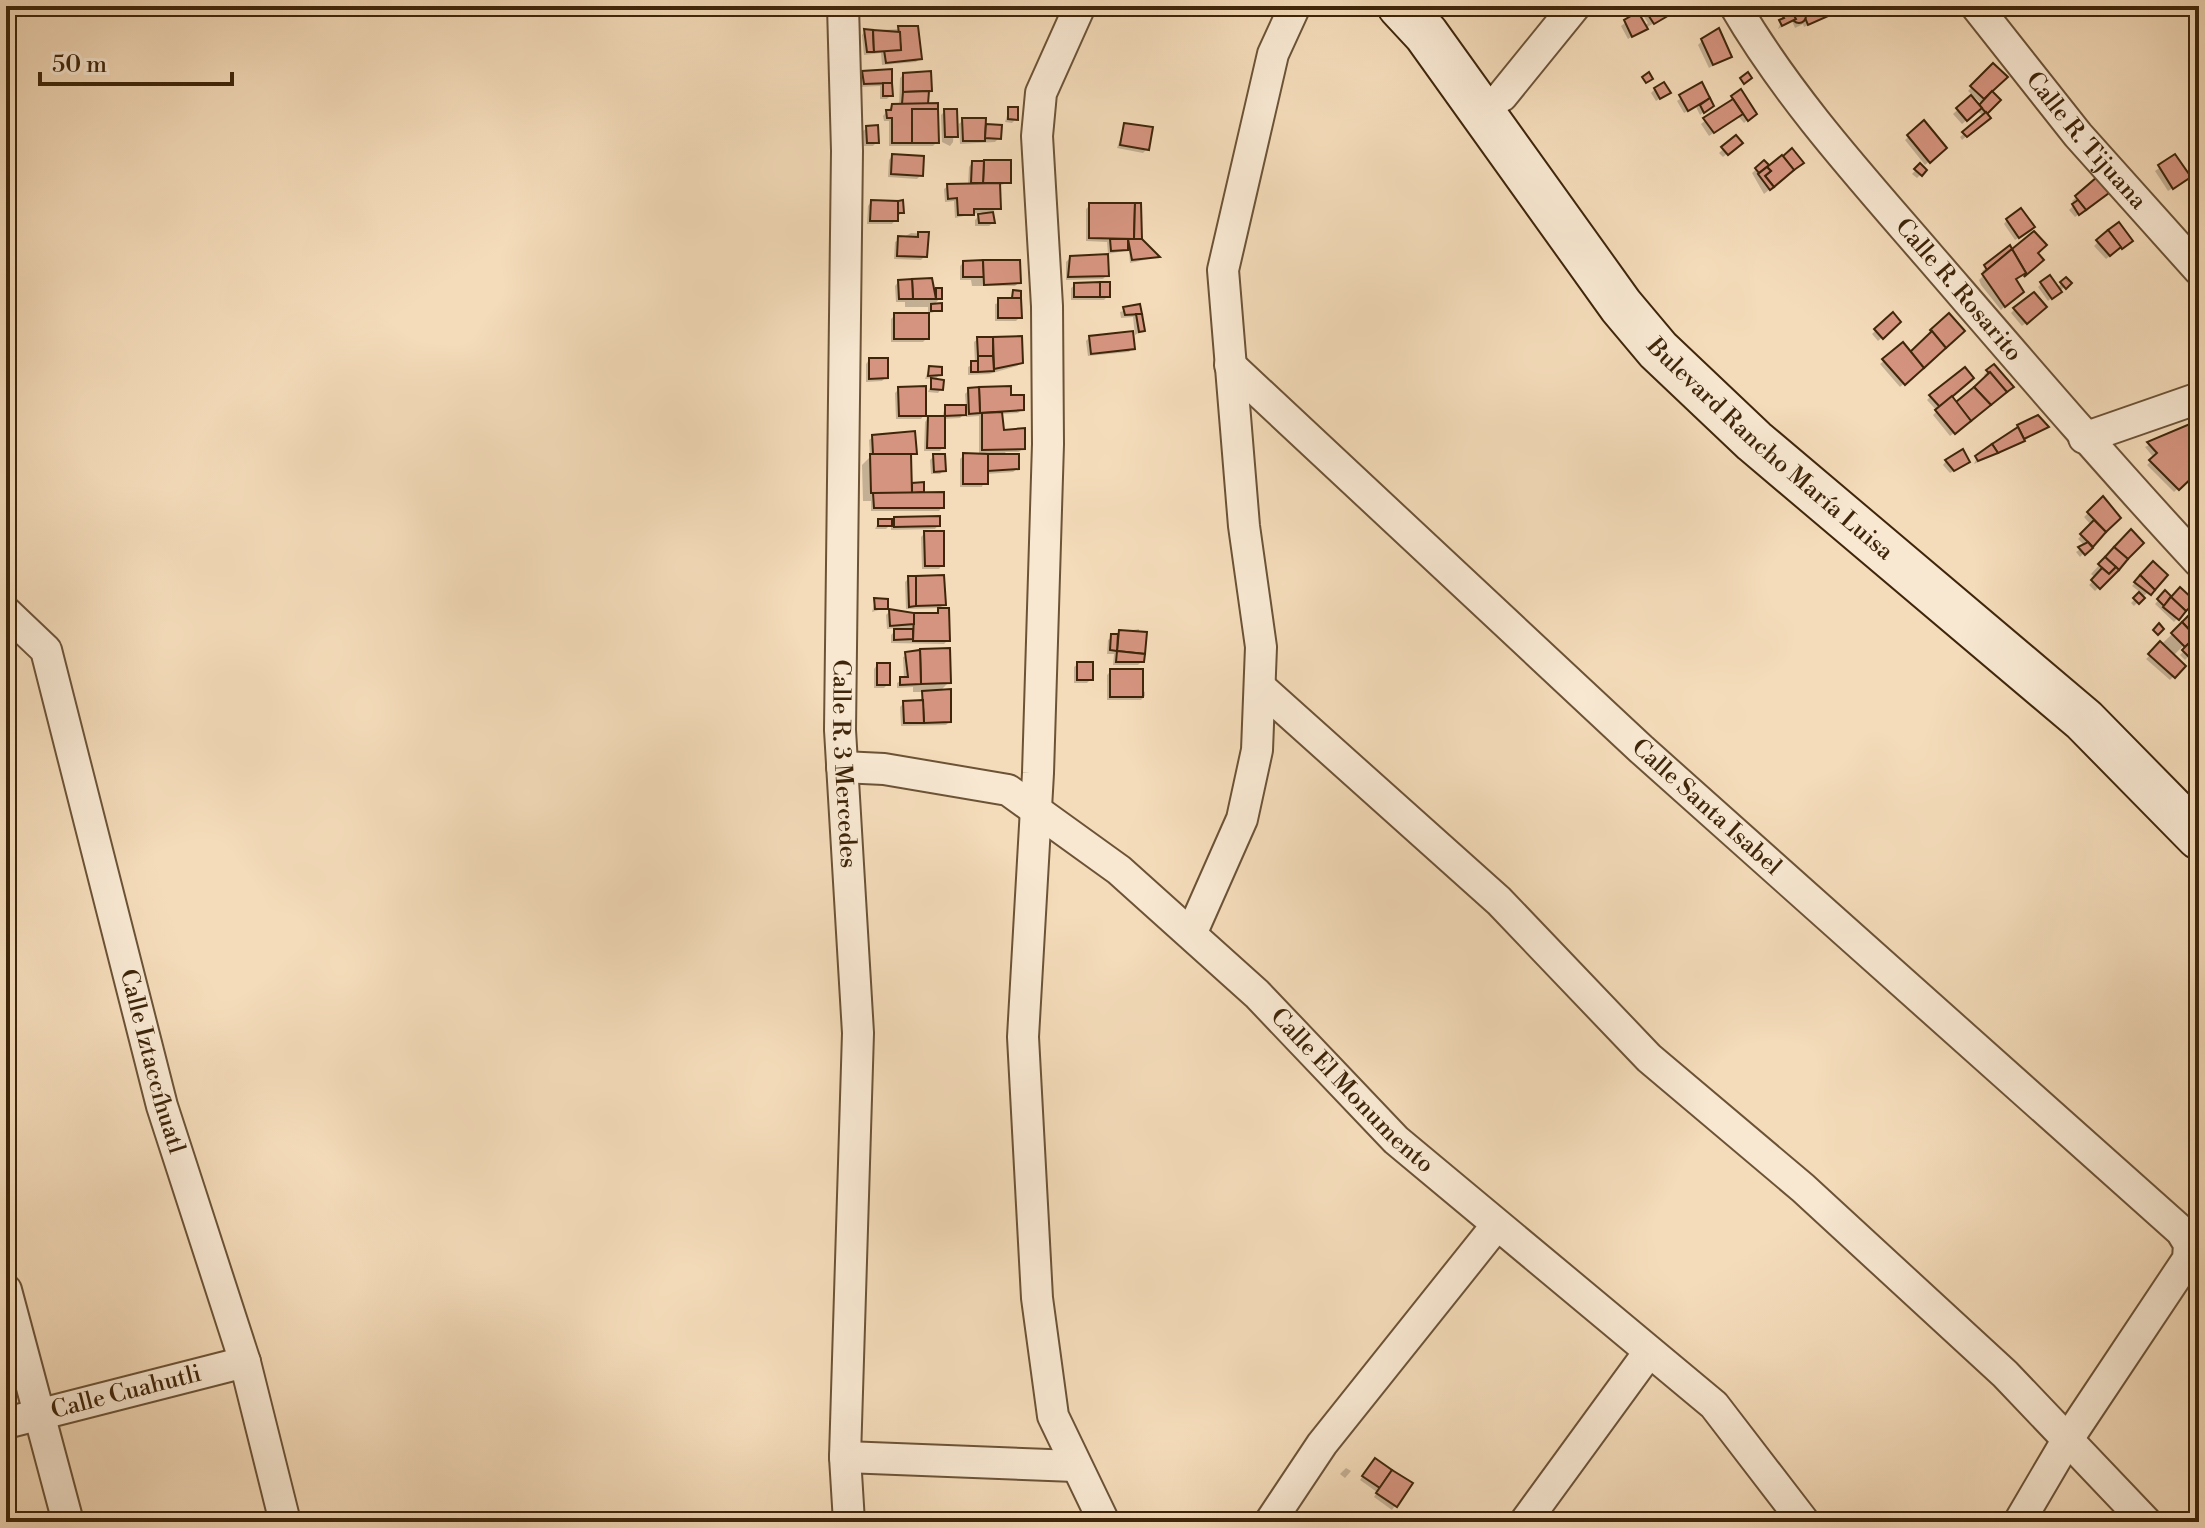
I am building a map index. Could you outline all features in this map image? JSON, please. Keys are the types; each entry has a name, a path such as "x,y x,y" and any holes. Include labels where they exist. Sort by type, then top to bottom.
{"street":[{"name":"Calle R. 3 Mercedes","path":"843,6 847,151 842,767 858,1033 845,1457 849,1522"},
{"path":"1080,6 1041,93 1037,136 1047,306 1048,444 1023,1037 1037,1298 1053,1416 1104,1522"},
{"path":"1192,932 1242,819 1257,750 1261,647 1244,526 1223,270 1273,54 1295,6"},
{"name":"Bulevard Rancho María Luisa","path":"1400,6 1426,34 1621,306 1658,350 1754,441 2084,720 2199,837"},
{"path":"1438,6 1502,96 1593,238 1651,315 1705,372 1872,515 1885,518 1965,596 2077,687 2199,810"},
{"path":"1502,96 1575,6"},
{"name":"Calle R. Rosarito","path":"1735,6 1766,57 1859,174 2084,438 2199,562"},
{"name":"Calle R. Tijuana","path":"1976,6 2078,135 2199,270"},
{"name":"Calle Santa Isabel","path":"1230,365 1641,749 2181,1231 2189,1244 2188,1259 2066,1442"},
{"path":"2084,438 2199,398"},
{"name":"Calle Iztaccíhuatl","path":"6,612 46,650 162,1106 245,1362 285,1522"},
{"path":"1260,687 1499,901 1649,1058 1803,1188 2005,1374 2066,1442 2146,1522"},
{"name":"Calle El Monumento","path":"842,767 884,769 1008,790 1119,870 1192,932 1257,994 1396,1140 1714,1405 1786,1515"},
{"path":"1270,1522 1322,1444 1496,1226"},
{"path":"6,1290 68,1522"},
{"path":"1525,1522 1649,1352"},
{"name":"Calle Cuahutli","path":"6,1423 245,1362"},
{"path":"2019,1522 2066,1442"},
{"path":"845,1457 1075,1466"}],"building":[{"path":"1675,6 1678,10 1654,24 1643,7"},
{"path":"1800,6 1832,6 1835,13 1808,25"},
{"path":"1799,9 1806,16 1799,23 1792,16"},
{"path":"1791,10 1796,19 1782,26 1779,20"},
{"path":"1638,12 1648,29 1632,37 1624,20"},
{"path":"898,26 918,26 922,59 886,63 884,50 901,50"},
{"path":"1719,28 1732,57 1713,65 1701,39"},
{"path":"864,29 873,30 874,52 867,52"},
{"path":"873,30 900,32 901,50 874,52"},
{"path":"1993,63 2008,77 1984,99 1970,86"},
{"path":"892,69 892,83 864,84 862,71"},
{"path":"931,71 932,91 903,92 903,73"},
{"path":"1649,72 1653,79 1646,83 1642,77"},
{"path":"1748,72 1752,78 1744,84 1740,78"},
{"path":"1664,82 1671,93 1660,99 1654,88"},
{"path":"1702,82 1710,98 1688,111 1679,95"},
{"path":"883,83 892,83 893,96 883,96"},
{"path":"1741,89 1757,114 1748,121 1731,96"},
{"path":"929,91 928,104 902,104 903,92"},
{"path":"1992,91 2001,100 1987,114 1979,105"},
{"path":"1971,95 1982,108 1967,121 1956,108"},
{"path":"1710,98 1714,106 1704,113 1700,105"},
{"path":"1733,99 1743,114 1714,133 1703,118"},
{"path":"938,103 938,109 912,109 912,143 892,143 892,118 887,118 886,110 891,110 892,104"},
{"path":"1008,107 1018,107 1018,120 1008,119"},
{"path":"912,109 938,109 939,143 912,143"},
{"path":"944,109 957,109 958,137 945,137"},
{"path":"1986,112 1991,118 1967,137 1962,132"},
{"path":"962,118 986,118 985,141 963,141"},
{"path":"1924,120 1947,148 1930,163 1907,135"},
{"path":"1124,123 1153,127 1149,150 1120,145"},
{"path":"986,124 1002,125 1001,139 985,138"},
{"path":"878,125 879,143 867,143 866,126"},
{"path":"1736,135 1743,143 1728,155 1721,147"},
{"path":"1792,148 1804,163 1794,170 1783,156"},
{"path":"892,154 924,156 923,176 891,174"},
{"path":"2175,154 2191,177 2173,189 2158,165"},
{"path":"1782,155 1794,170 1774,187 1765,176 1771,171 1767,167"},
{"path":"984,160 1011,160 1011,183 983,183"},
{"path":"1764,160 1769,165 1759,173 1755,168"},
{"path":"972,161 984,161 983,183 971,183"},
{"path":"1920,163 1927,170 1922,176 1914,169"},
{"path":"1767,167 1771,171 1765,176 1774,187 1770,190 1758,174"},
{"path":"2097,177 2109,193 2086,210 2075,196"},
{"path":"1000,183 1001,209 974,209 974,215 958,215 957,198 948,199 947,184"},
{"path":"871,200 898,201 898,221 870,221"},
{"path":"903,200 904,213 898,213 898,201"},
{"path":"2078,200 2086,210 2079,215 2072,204"},
{"path":"1089,203 1135,203 1134,239 1089,238"},
{"path":"1135,203 1141,203 1142,239 1134,239"},
{"path":"2021,208 2035,227 2019,238 2006,219"},
{"path":"993,212 995,223 979,223 978,214"},
{"path":"2119,222 2133,241 2122,249 2108,230"},
{"path":"2108,230 2121,247 2110,256 2096,240"},
{"path":"2034,231 2047,245 2038,253 2044,260 2024,277 2026,273 2012,249"},
{"path":"918,232 929,232 927,257 897,256 898,236 918,237"},
{"path":"1110,239 1128,239 1128,250 1111,251"},
{"path":"1128,239 1142,239 1160,257 1132,260"},
{"path":"2010,245 2012,249 1987,270 1984,265"},
{"path":"2012,249 2026,273 2016,279 2024,292 2005,307 1982,274"},
{"path":"1108,254 1109,276 1068,277 1070,256"},
{"path":"983,260 984,277 963,277 963,261"},
{"path":"983,260 1020,260 1021,283 984,285"},
{"path":"2050,275 2062,292 2052,299 2040,282"},
{"path":"2066,277 2072,283 2066,289 2060,282"},
{"path":"932,278 936,299 913,299 912,279"},
{"path":"912,279 913,299 899,299 898,280"},
{"path":"1100,282 1100,297 1074,297 1074,283"},
{"path":"1100,282 1110,282 1110,297 1100,297"},
{"path":"936,288 942,288 942,299 936,299"},
{"path":"1013,290 1021,291 1021,298 1012,298"},
{"path":"2034,292 2047,307 2027,324 2013,308"},
{"path":"998,298 1021,298 1022,318 998,318"},
{"path":"942,303 942,311 931,311 931,304"},
{"path":"1140,304 1142,314 1125,315 1123,307"},
{"path":"1893,312 1901,322 1883,339 1874,329"},
{"path":"894,313 929,313 929,339 894,339"},
{"path":"1949,313 1965,331 1946,348 1930,330"},
{"path":"1136,314 1142,314 1145,331 1139,332"},
{"path":"1133,331 1135,349 1091,354 1089,336"},
{"path":"1932,331 1946,348 1924,368 1909,353"},
{"path":"1022,336 1023,363 994,369 993,337"},
{"path":"977,337 993,337 993,356 978,356"},
{"path":"1903,342 1924,368 1905,385 1882,359"},
{"path":"978,356 993,356 994,371 978,372"},
{"path":"869,358 888,358 888,378 869,379"},
{"path":"971,361 978,361 978,372 971,372"},
{"path":"1994,364 2014,387 2007,392 1986,370"},
{"path":"929,366 942,367 942,375 928,376"},
{"path":"1965,367 1974,378 1940,407 1929,395"},
{"path":"1990,372 2007,392 1991,405 1974,387"},
{"path":"931,378 944,380 943,390 931,389"},
{"path":"926,386 926,416 899,416 898,387"},
{"path":"1011,386 1011,395 1024,395 1024,410 980,413 979,387"},
{"path":"979,387 980,413 969,414 968,388"},
{"path":"1974,387 1991,405 1971,421 1956,402"},
{"path":"1952,396 1971,421 1955,434 1935,410"},
{"path":"945,405 966,405 966,415 945,416"},
{"path":"1002,412 1004,430 1025,428 1025,449 982,450 982,413"},
{"path":"2038,415 2049,427 2024,439 2017,425"},
{"path":"928,416 945,416 945,448 927,448"},
{"path":"2197,421 2199,471 2179,490 2149,460 2157,453 2147,442"},
{"path":"2018,427 2025,441 1998,453 1992,444"},
{"path":"915,431 917,454 873,454 872,435"},
{"path":"1992,444 1998,453 1978,461 1975,456"},
{"path":"1963,449 1970,462 1954,471 1945,460"},
{"path":"963,453 988,454 988,484 963,484"},
{"path":"870,454 911,454 912,493 871,493"},
{"path":"933,454 945,454 946,471 934,472"},
{"path":"988,454 1019,454 1019,469 988,471"},
{"path":"924,482 924,492 912,493 912,483"},
{"path":"944,492 944,508 874,508 873,493"},
{"path":"2103,496 2121,518 2106,532 2087,512"},
{"path":"940,516 940,526 894,527 894,517"},
{"path":"878,519 892,519 892,526 878,526"},
{"path":"2094,520 2106,532 2093,547 2080,534"},
{"path":"2131,529 2144,543 2128,559 2114,547"},
{"path":"924,531 944,531 944,566 925,566"},
{"path":"2088,542 2093,548 2085,555 2078,547"},
{"path":"2114,547 2128,559 2119,570 2105,557"},
{"path":"2105,557 2116,567 2109,574 2098,564"},
{"path":"2153,561 2168,575 2155,590 2140,575"},
{"path":"2116,567 2119,570 2100,589 2091,580 2102,568 2109,574"},
{"path":"944,575 946,605 916,606 916,576"},
{"path":"2140,575 2155,590 2151,595 2134,582"},
{"path":"908,576 916,576 916,606 909,607"},
{"path":"2180,587 2196,602 2186,611 2171,597"},
{"path":"2165,590 2171,596 2164,606 2157,599"},
{"path":"2139,592 2145,598 2139,604 2133,598"},
{"path":"2171,597 2186,611 2179,620 2163,607"},
{"path":"874,598 888,599 888,609 875,609"},
{"path":"938,608 949,608 950,641 913,641 914,613 938,613"},
{"path":"889,609 914,613 914,624 890,626"},
{"path":"2192,612 2199,619 2196,637 2182,622"},
{"path":"2182,622 2196,637 2185,647 2171,633"},
{"path":"2159,623 2164,629 2158,635 2153,630"},
{"path":"894,629 913,629 913,639 894,640"},
{"path":"1119,630 1147,632 1145,654 1117,651"},
{"path":"1111,634 1118,634 1117,651 1110,650"},
{"path":"2196,636 2199,649 2190,658 2182,650"},
{"path":"2160,641 2186,666 2175,678 2148,654"},
{"path":"950,648 951,683 921,684 920,649"},
{"path":"920,650 921,684 900,685 900,677 908,677 905,652"},
{"path":"1117,651 1145,654 1144,662 1116,662"},
{"path":"1077,662 1093,662 1093,680 1077,680"},
{"path":"877,663 890,663 890,685 877,685"},
{"path":"1110,669 1143,669 1143,697 1110,697"},
{"path":"951,689 951,722 924,723 922,691"},
{"path":"923,700 924,723 904,723 903,701"},
{"path":"1375,1458 1392,1470 1380,1488 1362,1476"},
{"path":"1392,1470 1413,1483 1397,1507 1376,1493"}]}
